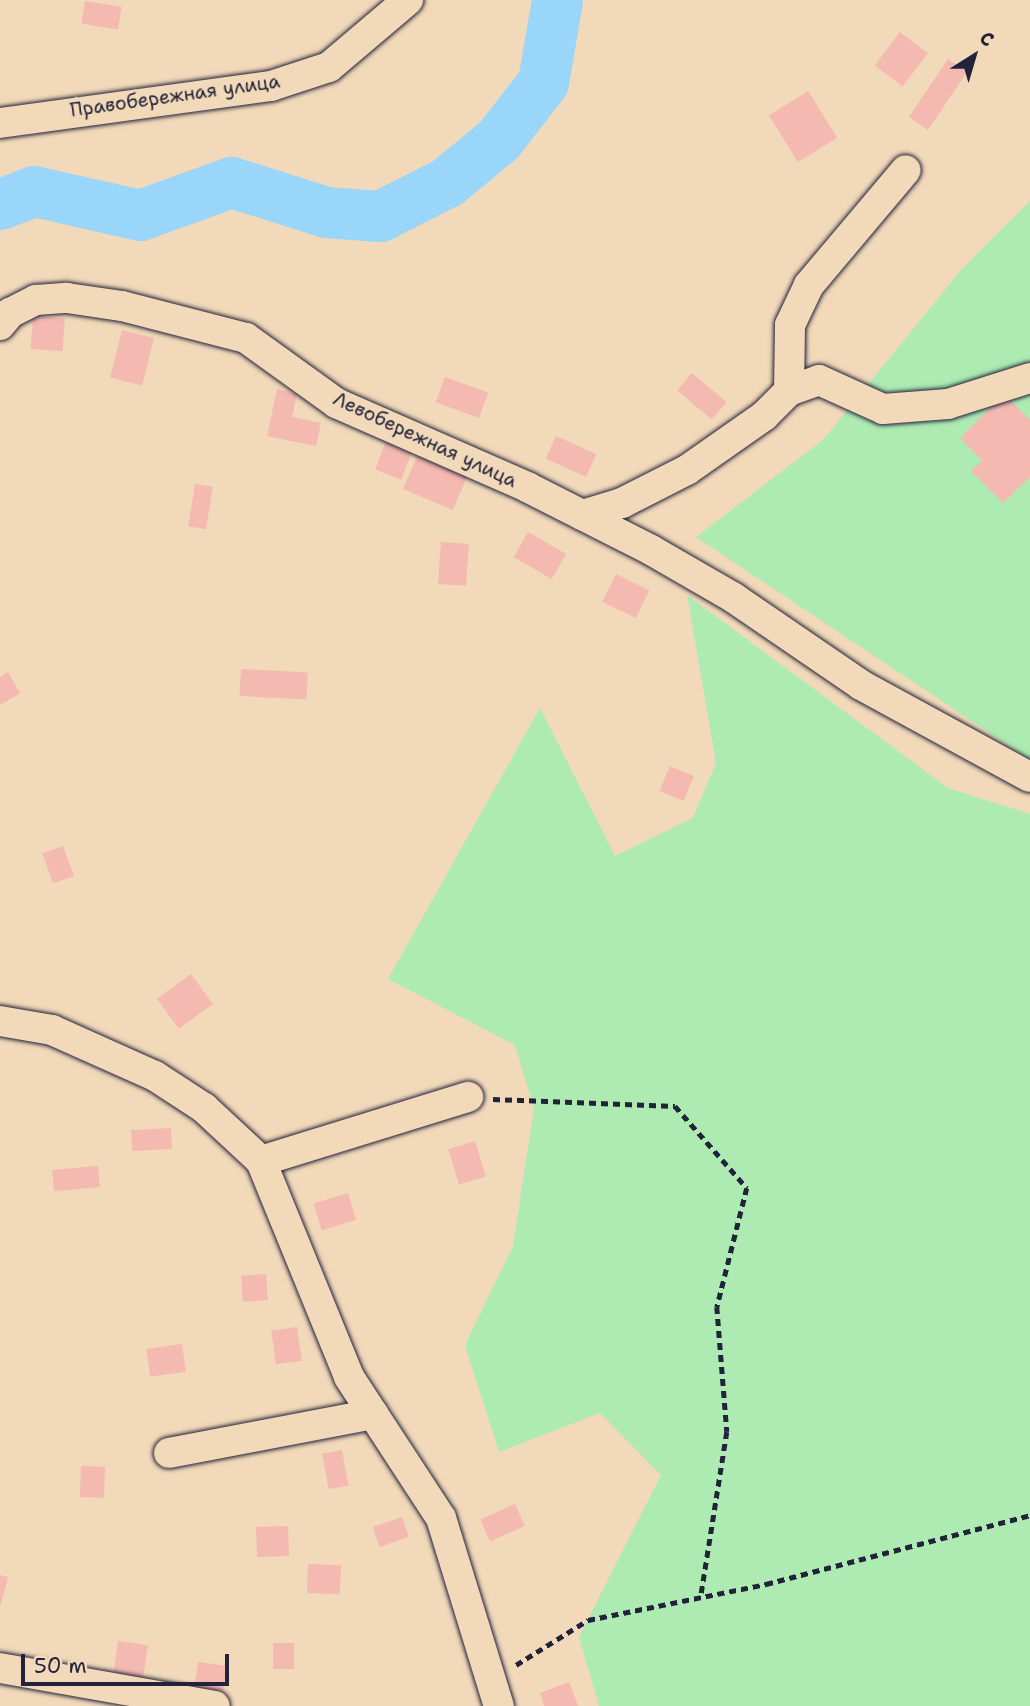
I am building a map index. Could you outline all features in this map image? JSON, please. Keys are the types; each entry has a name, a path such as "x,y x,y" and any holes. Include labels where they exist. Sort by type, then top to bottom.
{"street":[{"name":"Правобережная улица","path":"0,123 271,86 329,67 408,0"},
{"path":"789,391 790,325 809,285 906,170"},
{"name":"Левобережная улица","path":"0,324 10,313 36,300 67,298 122,306 246,338 337,403 582,515 734,598 861,685 1030,778"},
{"path":"582,515 622,503 687,470 764,415 789,391 819,380 883,409 948,404 1030,378"},
{"path":"0,1021 52,1030 155,1076 204,1108 261,1161 349,1377 441,1518 496,1693"},
{"path":"261,1161 468,1097"},
{"path":"169,1453 373,1414"},
{"path":"0,1668 215,1706"}],"path":[{"path":"468,1097 675,1106 747,1188 717,1307 727,1432 701,1597"},
{"path":"496,1693 588,1620 701,1597 1030,1515"}],"green space":[{"path":"1030,201 1030,760 696,537 823,440 962,269"},
{"path":"687,595 948,788 1030,814 1030,1706 599,1706 579,1637 661,1475 600,1413 499,1452 465,1345 513,1246 534,1108 515,1045 388,979 540,708 615,856 693,818 716,763"}],"building":[{"path":"85,1 122,7 118,30 81,24"},
{"path":"900,32 928,53 903,87 875,66"},
{"path":"948,59 967,72 928,130 909,117"},
{"path":"808,91 837,138 798,162 769,115"},
{"path":"33,316 65,318 63,351 31,349"},
{"path":"122,330 154,338 142,386 110,378"},
{"path":"692,373 726,402 712,420 677,391"},
{"path":"445,377 488,393 479,418 436,402"},
{"path":"277,389 297,394 292,417 321,423 316,446 267,436"},
{"path":"1004,394 1030,420 1030,477 1003,503 971,471 982,461 960,438"},
{"path":"388,436 414,446 401,480 375,470"},
{"path":"556,436 596,454 586,477 546,459"},
{"path":"418,454 468,475 453,510 403,489"},
{"path":"195,484 213,487 206,529 188,526"},
{"path":"528,532 566,554 552,579 514,557"},
{"path":"441,542 469,544 466,586 438,584"},
{"path":"616,574 649,590 636,618 602,602"},
{"path":"241,669 308,673 306,699 240,696"},
{"path":"8,672 20,693 0,705 0,677"},
{"path":"670,766 694,776 683,801 659,791"},
{"path":"63,846 74,876 53,884 42,854"},
{"path":"191,974 213,1004 179,1029 157,999"},
{"path":"171,1128 172,1149 132,1151 131,1130"},
{"path":"475,1141 486,1176 459,1185 448,1149"},
{"path":"98,1166 100,1187 54,1191 52,1170"},
{"path":"348,1193 356,1220 322,1230 314,1204"},
{"path":"266,1274 268,1300 243,1302 241,1276"},
{"path":"297,1327 302,1361 276,1364 271,1331"},
{"path":"182,1344 186,1372 150,1377 146,1349"},
{"path":"342,1450 348,1485 329,1489 322,1453"},
{"path":"81,1466 105,1467 104,1498 80,1497"},
{"path":"515,1504 525,1526 490,1541 480,1519"},
{"path":"402,1517 409,1537 380,1547 373,1527"},
{"path":"288,1526 289,1556 257,1557 256,1527"},
{"path":"308,1564 341,1565 340,1594 307,1593"},
{"path":"0,1575 8,1577 1,1604 0,1604"},
{"path":"118,1641 148,1645 143,1682 113,1678"},
{"path":"273,1643 294,1643 294,1669 273,1669"},
{"path":"198,1662 227,1666 223,1694 194,1690"},
{"path":"569,1682 578,1706 544,1706 540,1693"}],"waterway":[{"path":"0,204 34,191 140,215 231,182 326,212 380,216 447,182 498,140 543,82 557,0"}]}
